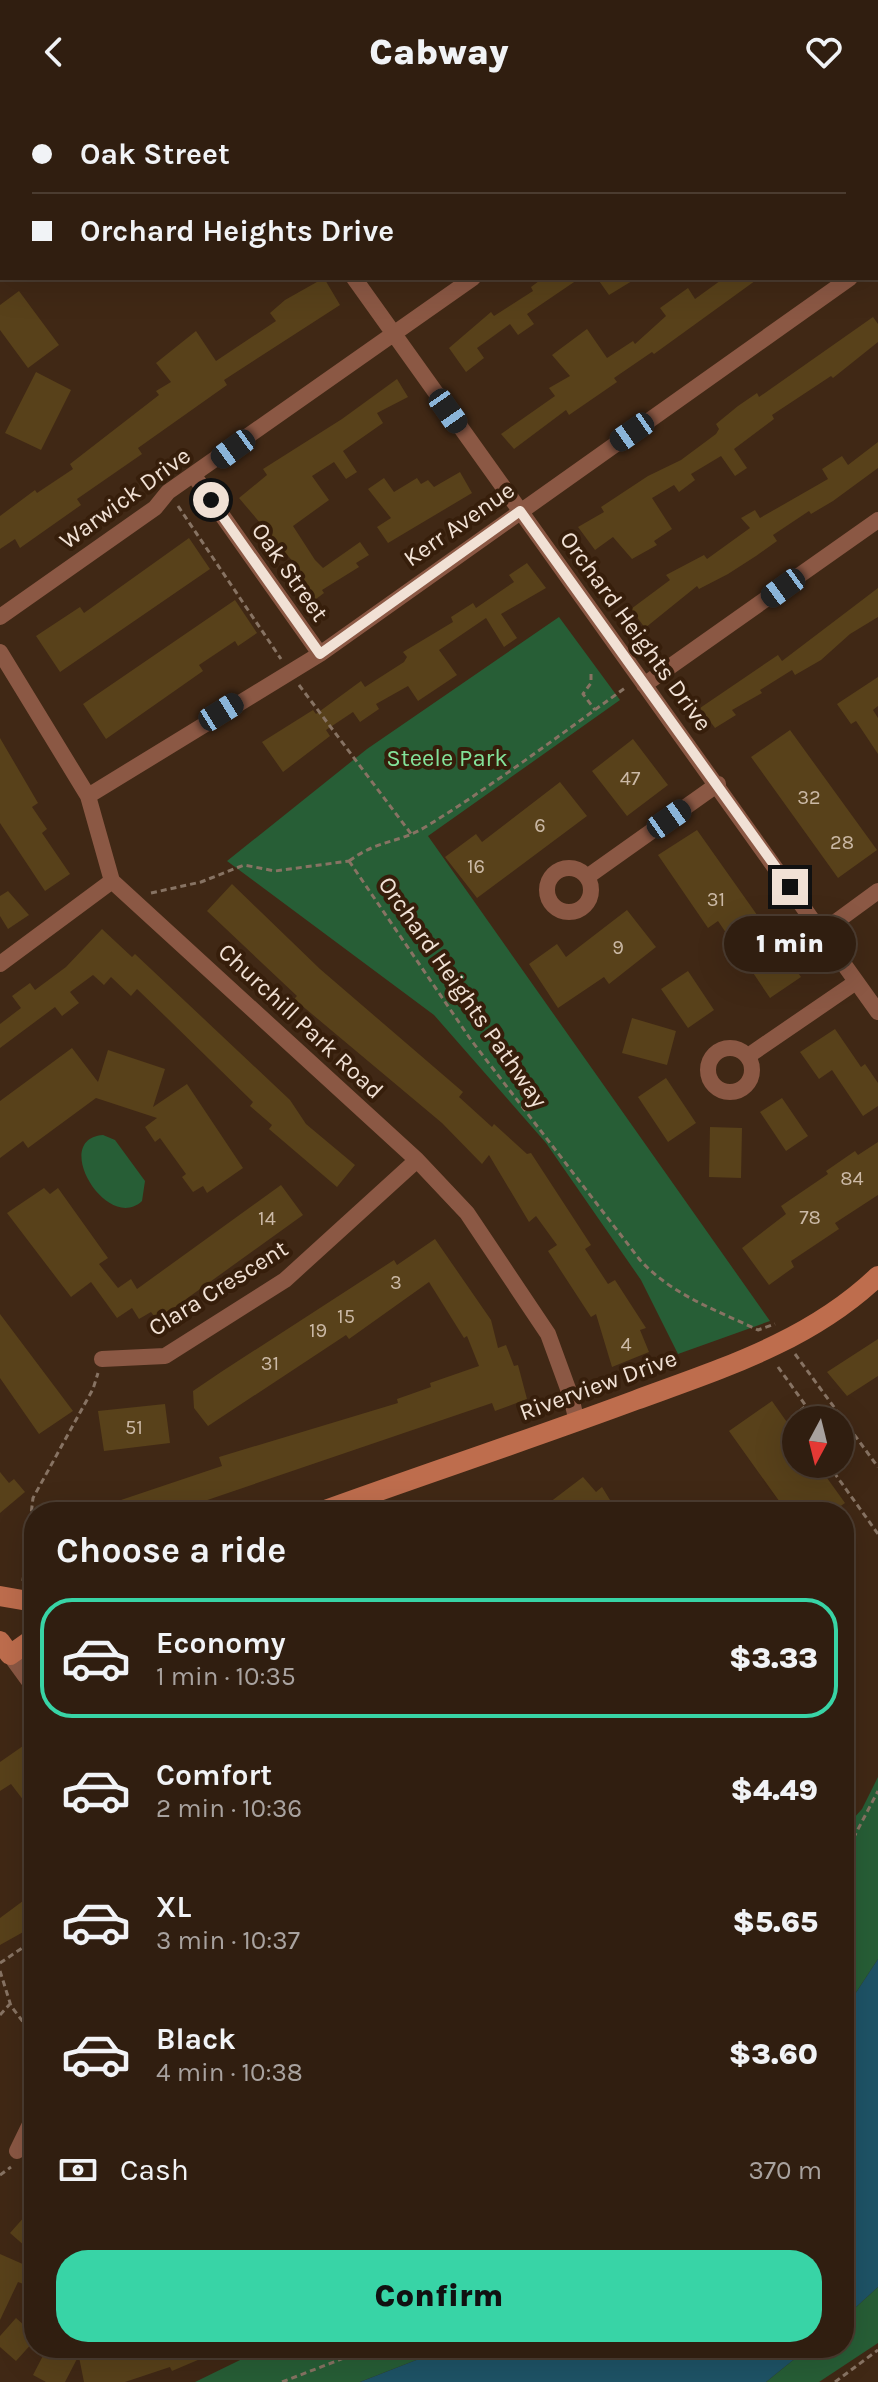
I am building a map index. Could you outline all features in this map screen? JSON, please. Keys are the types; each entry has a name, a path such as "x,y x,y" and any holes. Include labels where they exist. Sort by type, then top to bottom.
{"street":[{"name":"Orchard Heights Drive","path":"355,280 878,1012"},
{"name":"Warwick Drive","path":"0,617 155,508 168,492 195,477 470,280"},
{"name":"Kerr Avenue","path":"88,796 320,654 847,280"},
{"name":"Oak Street","path":"195,477 320,654"},
{"path":"644,685 878,520"},
{"path":"0,652 88,796 112,881 0,964"},
{"path":"587,877 718,784"},
{"name":"Churchill Park Road","path":"112,881 417,1160 467,1213 536,1314 569,1391 577,1422"},
{"path":"822,932 878,891"},
{"path":"748,1056 856,982"},
{"name":"Clara Crescent","path":"102,1359 165,1356 272,1288 417,1160"},
{"name":"Riverview Drive","path":"349,1502 577,1422 787,1342 826,1320 878,1276"},
{"path":"0,1596 24,1597"},
{"path":"24,1641 5,1648 24,1674"},
{"path":"14,2159 24,2138"}],"path":[{"path":"168,492 288,671 412,835"},
{"path":"591,674 591,683 583,694 595,710"},
{"name":"Orchard Heights Pathway","path":"625,688 502,777 412,835 371,845 349,861 471,1040 659,1281 758,1330 774,1323 787,1342"},
{"path":"147,894 201,882 244,865 275,871 349,861"},
{"path":"787,1342 878,1467"},
{"path":"33,1502 93,1389 102,1359"},
{"path":"778,1367 806,1406"},
{"path":"838,1478 878,1534"},
{"path":"854,1837 878,1791"},
{"path":"0,1963 24,1945"},
{"path":"0,1971 10,2004 24,2023"},
{"path":"0,2015 10,2004"},
{"path":"0,2175 14,2159"},
{"path":"835,2382 878,2350"},
{"path":"282,2382 344,2358"}],"green space":[{"name":"Steele Park","path":"559,617 620,700 428,836 770,1321 678,1354 641,1280 546,1143 434,1015 227,861 367,749"},
{"path":"103,1135 115,1140 145,1181 142,1201 128,1208 114,1205 100,1196 83,1166 82,1152 88,1140"},
{"path":"878,1777 878,1959 854,1996 854,1818"},
{"path":"878,2287 878,2343 819,2382 766,2382 796,2358 854,2358 854,2309"},
{"path":"244,2358 421,2358 360,2382 195,2382"}],"water":[{"path":"878,1959 878,2287 854,2309 854,1996"},
{"path":"421,2358 796,2358 766,2382 360,2382"}],"building":[{"path":"325,280 340,305 224,380 227,385 138,448 142,454 77,499 81,505 20,548 15,539 0,549 0,516 35,490 37,493 73,469 70,464 159,395 156,391 171,382 156,363 196,331 216,361 276,321 270,313 285,300"},
{"path":"540,280 577,280 527,314 534,324 518,335 510,324 477,348 484,358 466,372 449,348 491,312 494,316 533,291 531,287"},
{"path":"598,280 634,280 609,295"},
{"path":"721,280 756,280 654,354 652,352 614,378 617,382 569,415 566,410 514,449 501,434 555,396 549,388 570,376 552,355 587,329 607,358 633,341 635,344 666,316 660,308 688,288 695,299"},
{"path":"19,291 59,345 28,368 0,330 0,305"},
{"path":"873,317 878,324 878,342 833,378 831,376 772,415 774,419 734,449 747,468 735,476 721,456 691,474 695,480 679,492 674,485 652,498 672,529 654,541 657,545 632,559 613,537 595,550 578,527 604,512 601,507 648,476 681,460 716,434 719,429 716,424 738,406 757,393 759,397"},
{"path":"36,372 71,390 41,450 5,433"},
{"path":"397,379 408,397 377,413 383,423 343,451 357,472 346,479 334,462 312,476 329,500 293,526 315,560 323,568 360,542 369,555 356,563 359,567 322,590 324,593 308,605 288,577 300,570 239,498 267,475 263,469 342,419"},
{"path":"878,442 878,468 833,501 811,514 809,511 773,535 777,541 756,556 699,589 697,586 645,628 631,609 670,580 666,575 704,555 707,559 750,528 741,518 755,510 760,518 828,479 822,469 842,456 848,465"},
{"path":"460,472 472,493 388,543 377,527 391,518 368,489 384,478 394,492 417,478 421,484 428,480 434,487"},
{"path":"189,538 210,569 60,672 36,636 80,607 84,613"},
{"path":"527,563 546,588 501,614 517,638 504,647 486,618 439,650 457,675 418,701 408,686 376,704 379,709 360,722 353,712 326,730 330,736 283,772 262,742 313,710 316,714 361,681 365,687 404,662 407,657 403,652 453,622 451,617 473,603 476,608 514,582 509,575"},
{"path":"878,588 878,617 850,634 821,660 795,675 792,670 760,690 762,693 732,710 736,715 715,728 700,708 778,655 782,661"},
{"path":"235,600 257,633 238,646 235,641 199,665 203,671 106,739 83,704"},
{"path":"878,677 878,706 873,710 878,718 878,754 856,721 851,724 837,704"},
{"path":"790,730 877,850 838,878 751,757"},
{"path":"0,738 38,803 32,807 47,829 42,833 70,874 45,891 0,823"},
{"path":"633,739 668,785 627,816 592,771"},
{"path":"560,782 587,816 477,898 445,857 476,834 482,842"},
{"path":"697,830 801,977 770,998 718,921 708,928 658,855"},
{"path":"232,884 320,969 463,1092 459,1097 492,1127 494,1124 527,1154 531,1153 591,1245 585,1249 608,1284 615,1280 646,1328 640,1330 649,1352 612,1367 596,1314 591,1317 548,1251 557,1245 536,1216 529,1222 489,1155 482,1164 442,1123 294,999 297,996 207,911"},
{"path":"8,891 29,915 8,929 0,916 0,896"},
{"path":"627,910 656,947 609,984 604,977 558,1008 529,964 557,944 566,957"},
{"path":"102,929 132,957 135,954 290,1100 306,1124 355,1165 337,1187 269,1129 272,1125 250,1106 253,1102 137,989 131,996 111,977 104,985 93,975 70,992 79,1003 62,1016 55,1007 0,1048 0,1024 21,1008 12,996 30,983 35,990 66,967"},
{"path":"688,971 714,1010 688,1028 661,989"},
{"path":"632,1018 676,1031 667,1065 622,1053"},
{"path":"835,1029 861,1067 865,1064 878,1083 878,1106 863,1116 832,1070 819,1079 800,1052"},
{"path":"72,1048 98,1082 108,1050 165,1069 153,1107 187,1084 243,1168 207,1193 203,1186 193,1192 182,1177 186,1174 160,1138 155,1142 145,1127 157,1118 96,1098 28,1148 23,1141 0,1158 0,1101"},
{"path":"666,1078 696,1123 668,1142 638,1097"},
{"path":"782,1098 808,1136 786,1151 760,1112"},
{"path":"710,1127 742,1128 741,1178 709,1177"},
{"path":"878,1142 878,1195 835,1223 839,1229 791,1261 794,1267 769,1285 742,1248 786,1214 781,1206 855,1151 858,1155"},
{"path":"281,1185 303,1215 157,1320 151,1312 139,1319 132,1308 117,1318 91,1282 71,1297 7,1213 44,1188 50,1194 58,1188 108,1258 99,1264 118,1288 131,1279 137,1289"},
{"path":"435,1239 491,1320 498,1348 506,1345 514,1366 518,1365 527,1399 495,1411 492,1403 201,1502 118,1502 222,1466 219,1457 398,1403 397,1399 431,1387 430,1383 479,1366 467,1336 464,1338 429,1282 349,1339 346,1335 208,1426 194,1408 193,1391 394,1260 397,1265"},
{"path":"0,1314 73,1411 39,1434 0,1378"},
{"path":"878,1339 878,1376 847,1396 827,1372"},
{"path":"772,1401 782,1415 782,1478 827,1478 844,1502 780,1502 729,1431"},
{"path":"165,1404 170,1443 104,1451 98,1411"},
{"path":"0,1472 9,1483 14,1479 25,1492 0,1513"},
{"path":"583,1477 596,1492 602,1487 610,1500 608,1502 550,1502"},
{"path":"23,1746 24,1801 11,1784 0,1791 0,1762"},
{"path":"24,1900 24,1932 0,1945 0,1918"},
{"path":"24,2217 24,2245 10,2233"},
{"path":"0,2254 24,2265 24,2284 18,2282 0,2320"},
{"path":"16,2318 24,2325 24,2352 16,2361 0,2347 0,2336"},
{"path":"42,2358 77,2358 65,2382 46,2382 33,2375"},
{"path":"79,2358 203,2358 172,2371 170,2367 125,2382 84,2382"}],"route":[{"path":"211,500 320,654 520,511 790,887"}]}
